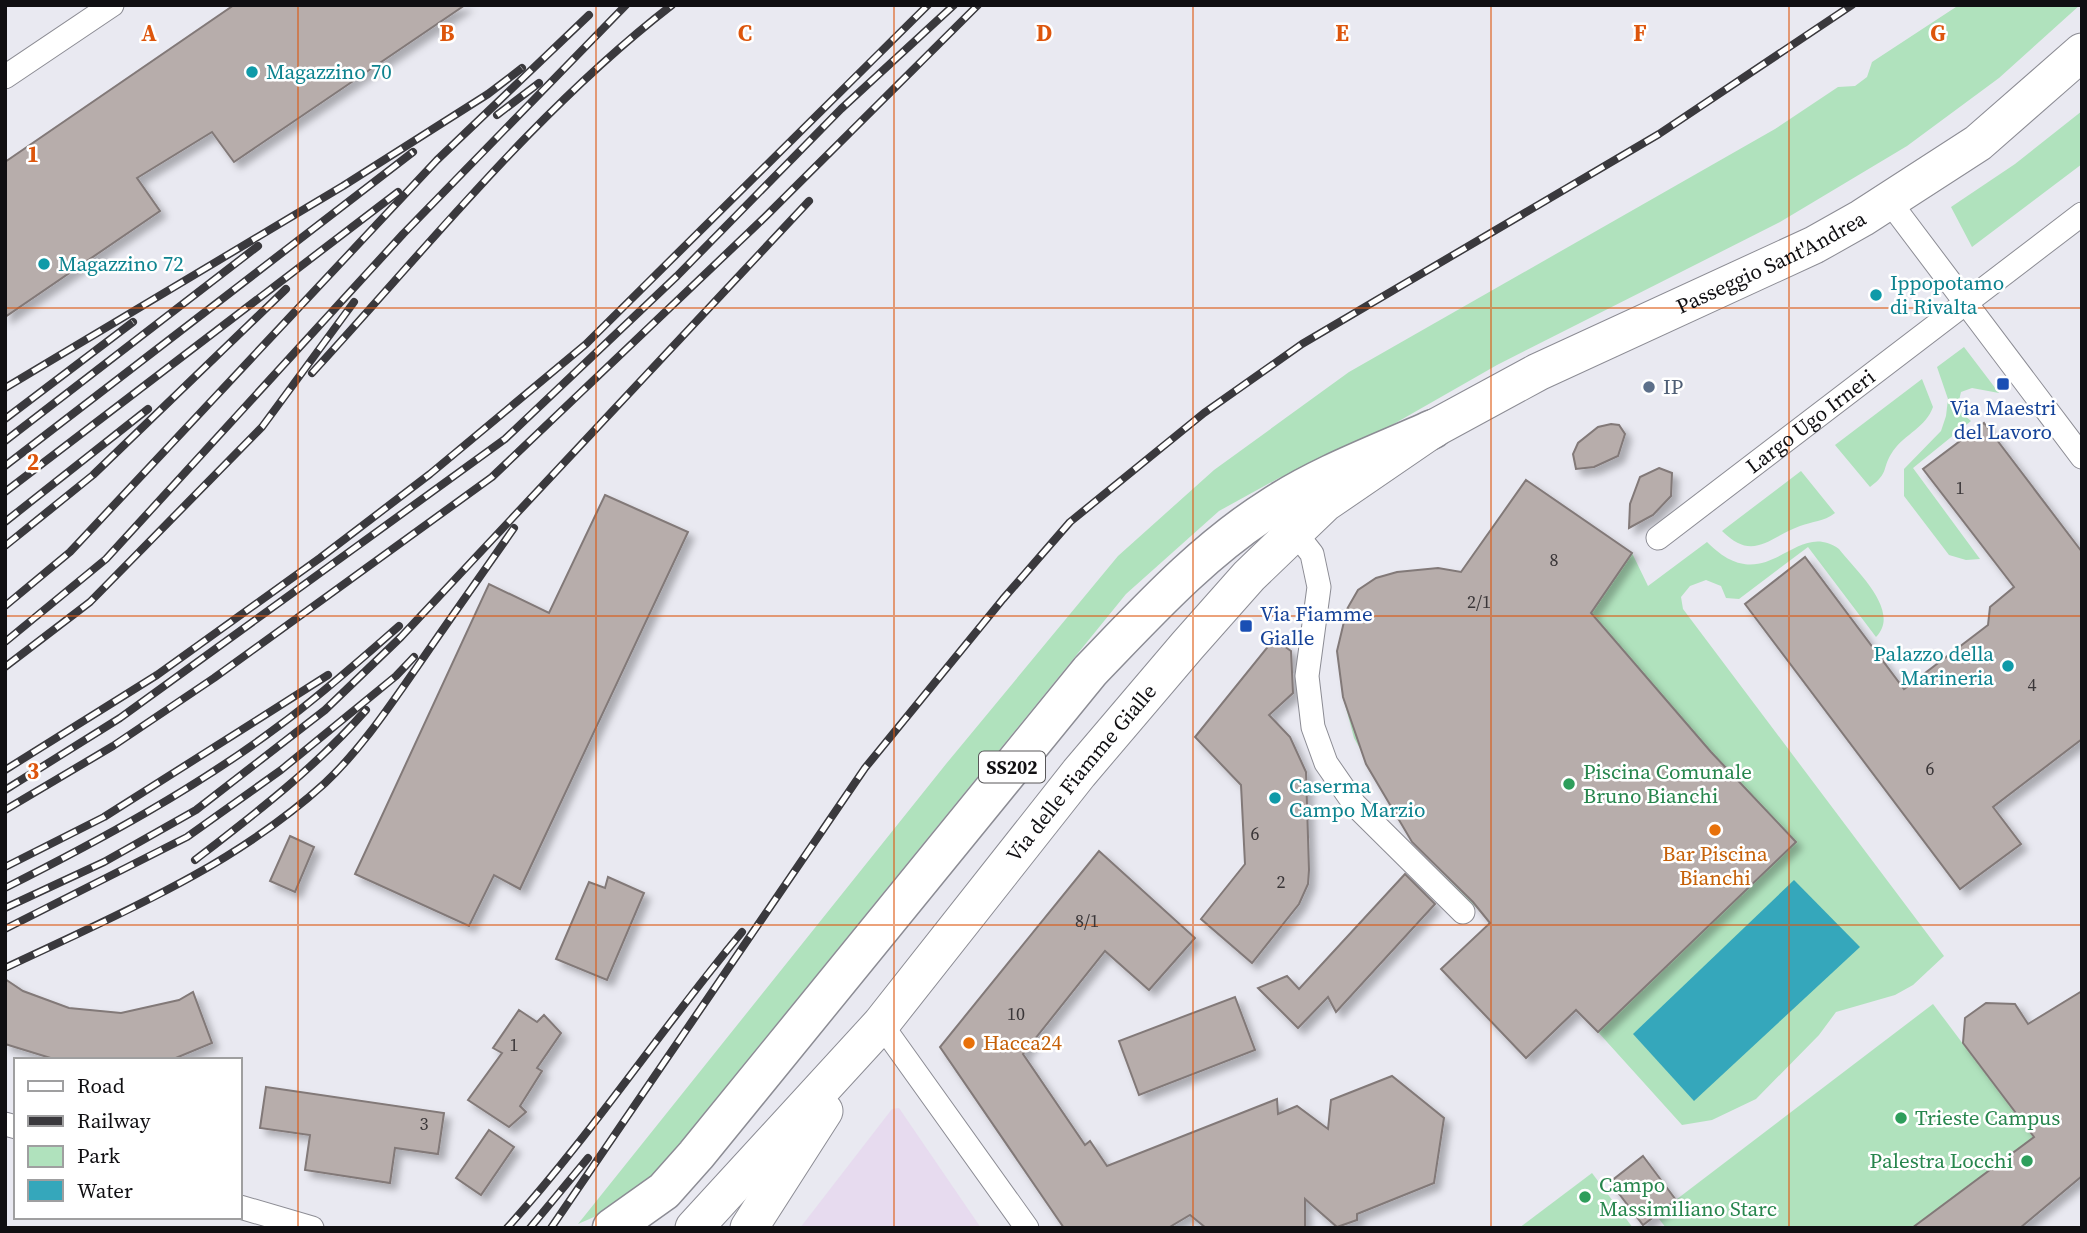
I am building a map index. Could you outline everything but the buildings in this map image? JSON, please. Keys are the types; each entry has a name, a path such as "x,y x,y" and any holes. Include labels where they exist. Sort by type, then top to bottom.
{"highway":[{"name":"SS202","path":"612,1228 664,1191 1090,671 1150,609 1210,552 1274,505 1338,472 1433,429"}],"main road":[{"name":"Passeggio Sant'Andrea","path":"1433,429 1538,372 1814,245 1889,201 1978,143 2082,52"},
{"name":"Via delle Fiamme Gialle","path":"694,1228 881,1024 1079,773 1249,576 1325,503 1433,429"},
{"name":"Via delle Fiamme Gialle","path":"749,1228 881,1024"}],"street":[{"path":"5,77 112,5"},
{"path":"1889,201 2082,457"},
{"name":"Largo Ugo Irneri","path":"1658,538 2082,214"},
{"path":"1294,531 1312,554 1319,587 1307,676 1313,727 1326,763 1356,805 1463,912"},
{"path":"881,1024 1027,1228"},
{"path":"242,1208 312,1228"},
{"path":"242,1216 258,1228"}],"shaded area":[{"path":"899,1108 981,1228 800,1228 892,1109"}],"green space":[{"path":"1959,5 2080,5 1999,78 1907,146 1780,222 1497,365 1336,457 1279,478 1219,511 1126,594 654,1175 619,1206 578,1224 946,764 1118,556 1214,470 1349,372 1775,129 1838,87 1855,86 1867,77 1872,62"},
{"path":"2082,111 2082,164 1972,247 1951,207 2015,164"},
{"path":"1964,347 1999,393 1972,388 1961,392 1957,409 1971,421 1913,468 1980,559 1966,560 1949,555 1904,496 1904,469 1941,431 1946,416 1948,399 1937,367"},
{"path":"1922,379 1933,407 1930,414 1893,451 1883,474 1870,487 1835,445"},
{"path":"1801,471 1835,513 1761,545 1743,545 1722,531"},
{"name":"Piscina Comunale Bruno Bianchi","path":"1526,480 1632,553 1648,586 1707,542 1728,559 1747,564 1763,563 1808,543 1823,542 1839,549 1865,579 1880,603 1883,627 1876,637 1808,547 1739,599 1726,598 1721,586 1706,580 1690,586 1681,597 1683,609 1944,956 1913,985 1895,995 1836,1012 1819,1035 1756,1099 1712,1120 1682,1125 1598,1032 1413,843 1354,738 1343,697 1337,651 1347,609 1358,590 1397,572 1438,568 1459,574"},
{"name":"Trieste Campus","path":"1933,1004 2070,1186 2016,1228 1666,1228 1656,1215"},
{"name":"Campo Massimiliano Starc","path":"1592,1173 1633,1228 1519,1228"}],"water":[{"path":"1794,880 1860,947 1694,1101 1633,1034"}],"railway":[{"path":"5,642 106,559 403,234 626,5"},
{"path":"312,373 528,135 622,46 672,5"},
{"path":"5,770 157,675 320,558 430,474 586,344 928,5"},
{"path":"5,790 120,718 505,439 677,276 841,109 954,5"},
{"path":"5,810 113,746 214,678 492,477 765,217 978,5"},
{"path":"551,1228 865,768 1003,599 1070,522 1204,413 1302,344 1659,134 1852,5"},
{"path":"5,606 70,552 437,160 589,15"},
{"path":"5,388 343,186 488,94 522,68"},
{"path":"497,115 539,83"},
{"path":"5,466 413,152"},
{"path":"5,492 398,192"},
{"path":"5,908 104,862 196,810 325,710 401,637 809,201"},
{"path":"5,441 258,246"},
{"path":"5,546 93,475 286,289"},
{"path":"5,667 90,602 262,427 354,302"},
{"path":"5,419 133,322"},
{"path":"5,522 148,409"},
{"path":"5,968 131,908 213,864 252,840 325,783 363,742 514,528"},
{"path":"5,888 111,832 215,771 295,714 399,626"},
{"path":"5,929 187,837 281,770 396,676 414,657"},
{"path":"5,867 104,817 328,675"},
{"path":"195,860 306,771 366,710"},
{"path":"507,1228 568,1156 742,932"},
{"path":"530,1228 588,1158"}],"place":[{"name":"Magazzino 70","path":"252,72"},
{"name":"Magazzino 72","path":"44,264"},
{"name":"Ippopotamo di Rivalta","path":"1876,295"},
{"name":"Via Maestri del Lavoro","path":"2003,384"},
{"name":"IP","path":"1649,387"},
{"name":"Via Fiamme Gialle","path":"1246,626"},
{"name":"Palazzo della Marineria","path":"2008,666"},
{"name":"Piscina Comunale Bruno Bianchi","path":"1569,784"},
{"name":"Caserma Campo Marzio","path":"1275,798"},
{"name":"Bar Piscina Bianchi","path":"1715,830"},
{"name":"Hacca24","path":"969,1043"},
{"name":"Trieste Campus","path":"1901,1118"},
{"name":"Palestra Locchi","path":"2027,1161"},
{"name":"Campo Massimiliano Starc","path":"1585,1197"}]}
